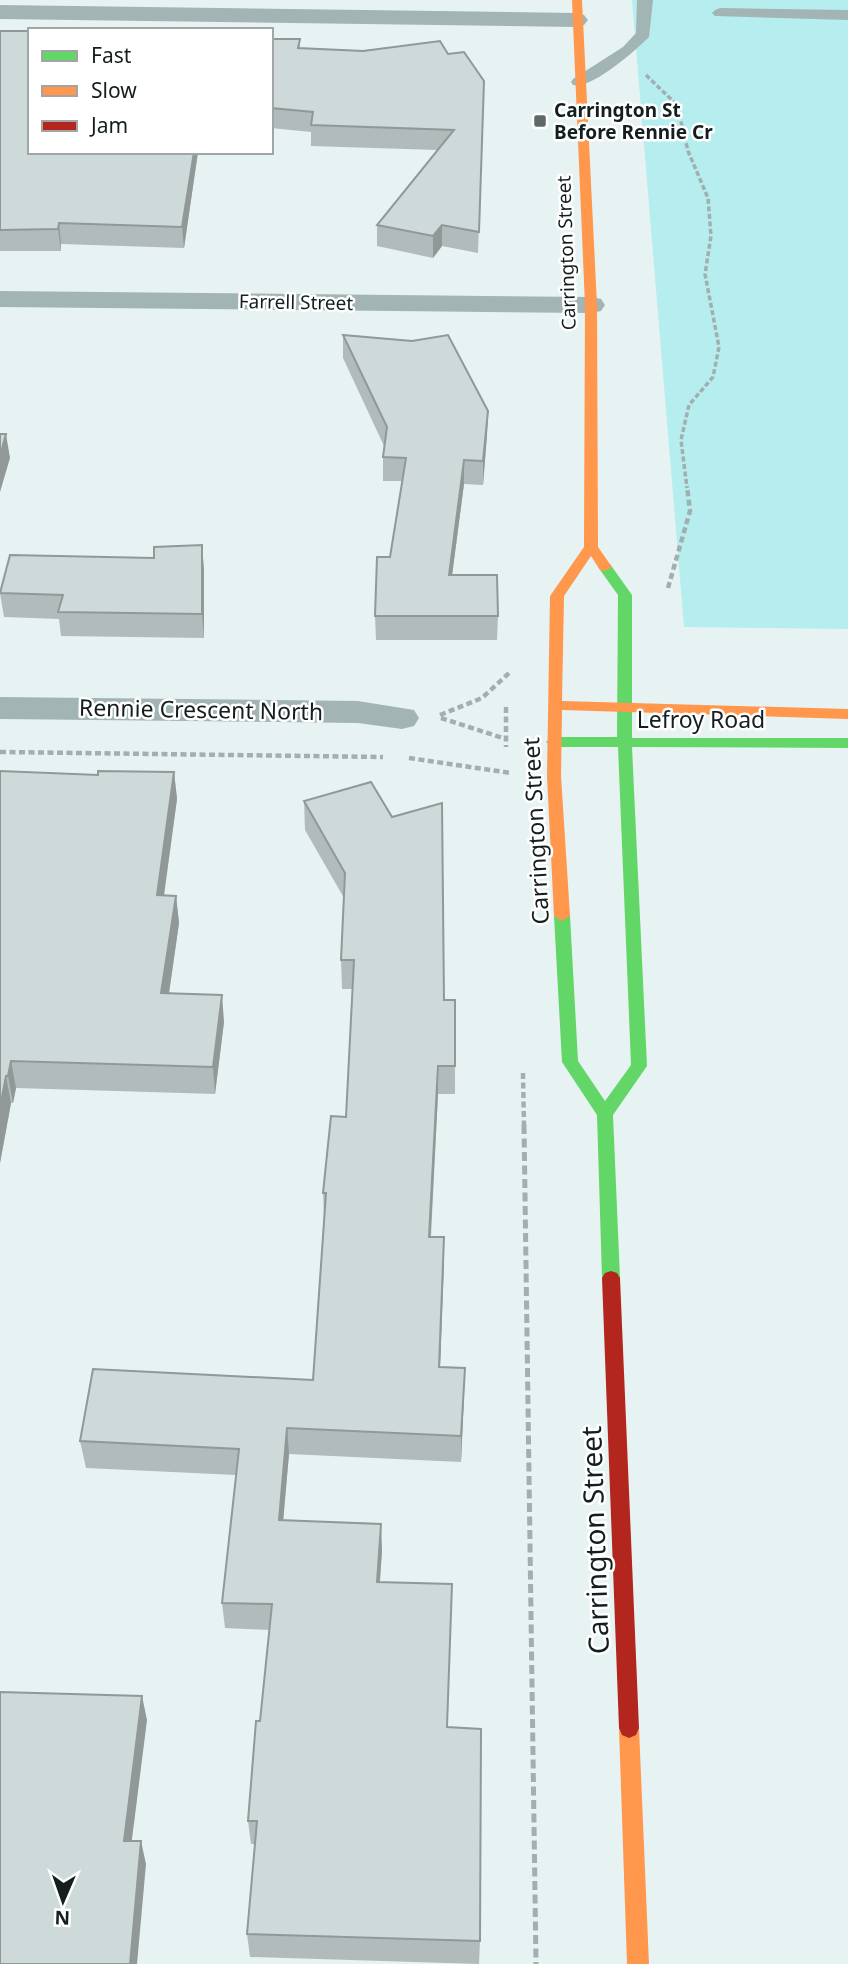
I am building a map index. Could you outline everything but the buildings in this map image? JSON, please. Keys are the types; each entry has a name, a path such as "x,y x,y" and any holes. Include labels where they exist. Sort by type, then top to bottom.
{"main road":[{"name":"Carrington Street","path":"576,10 591,305 591,547 557,596 554,742 570,1062 605,1114 638,1964"},
{"path":"591,547 625,595 625,742 639,1066 605,1114"},
{"name":"Lefroy Road","path":"554,705 848,714"},
{"name":"Lefroy Road","path":"554,742 848,743"}],"street":[{"path":"0,12 576,10"},
{"name":"Farrell Street","path":"0,299 591,305"},
{"name":"Rennie Crescent North","path":"0,708 358,712 402,718"}],"lane":[{"path":"579,82 628,50 643,34 645,0"},
{"path":"720,13 848,15"}],"path":[{"path":"638,67 677,105 688,151 708,198 711,236 705,274 719,347 713,377 689,405 681,440 690,511 668,590"},
{"path":"504,739 436,716 482,698 508,675 513,666"},
{"path":"507,688 508,675"},
{"path":"507,701 504,739 507,748"},
{"path":"0,751 386,757"},
{"path":"400,758 515,774 511,761"},
{"path":"523,1061 536,1964"}],"shaded area":[{"path":"632,0 848,0 848,629 684,627"}],"traffic: fast":[{"path":"605,567 625,595 624,726 639,1066 605,1114"},
{"path":"553,742 848,743"},
{"path":"562,916 570,1062 605,1114 611,1278"}],"traffic: slow":[{"path":"577,0 591,305 591,547 605,567"},
{"path":"562,916 554,776 557,596 591,547"},
{"path":"554,705 848,714"},
{"path":"629,1728 638,1964"}],"traffic: jam":[{"path":"611,1278 629,1728"}],"place":[{"name":"Carrington St Before Rennie Cr","path":"540,121"}]}
